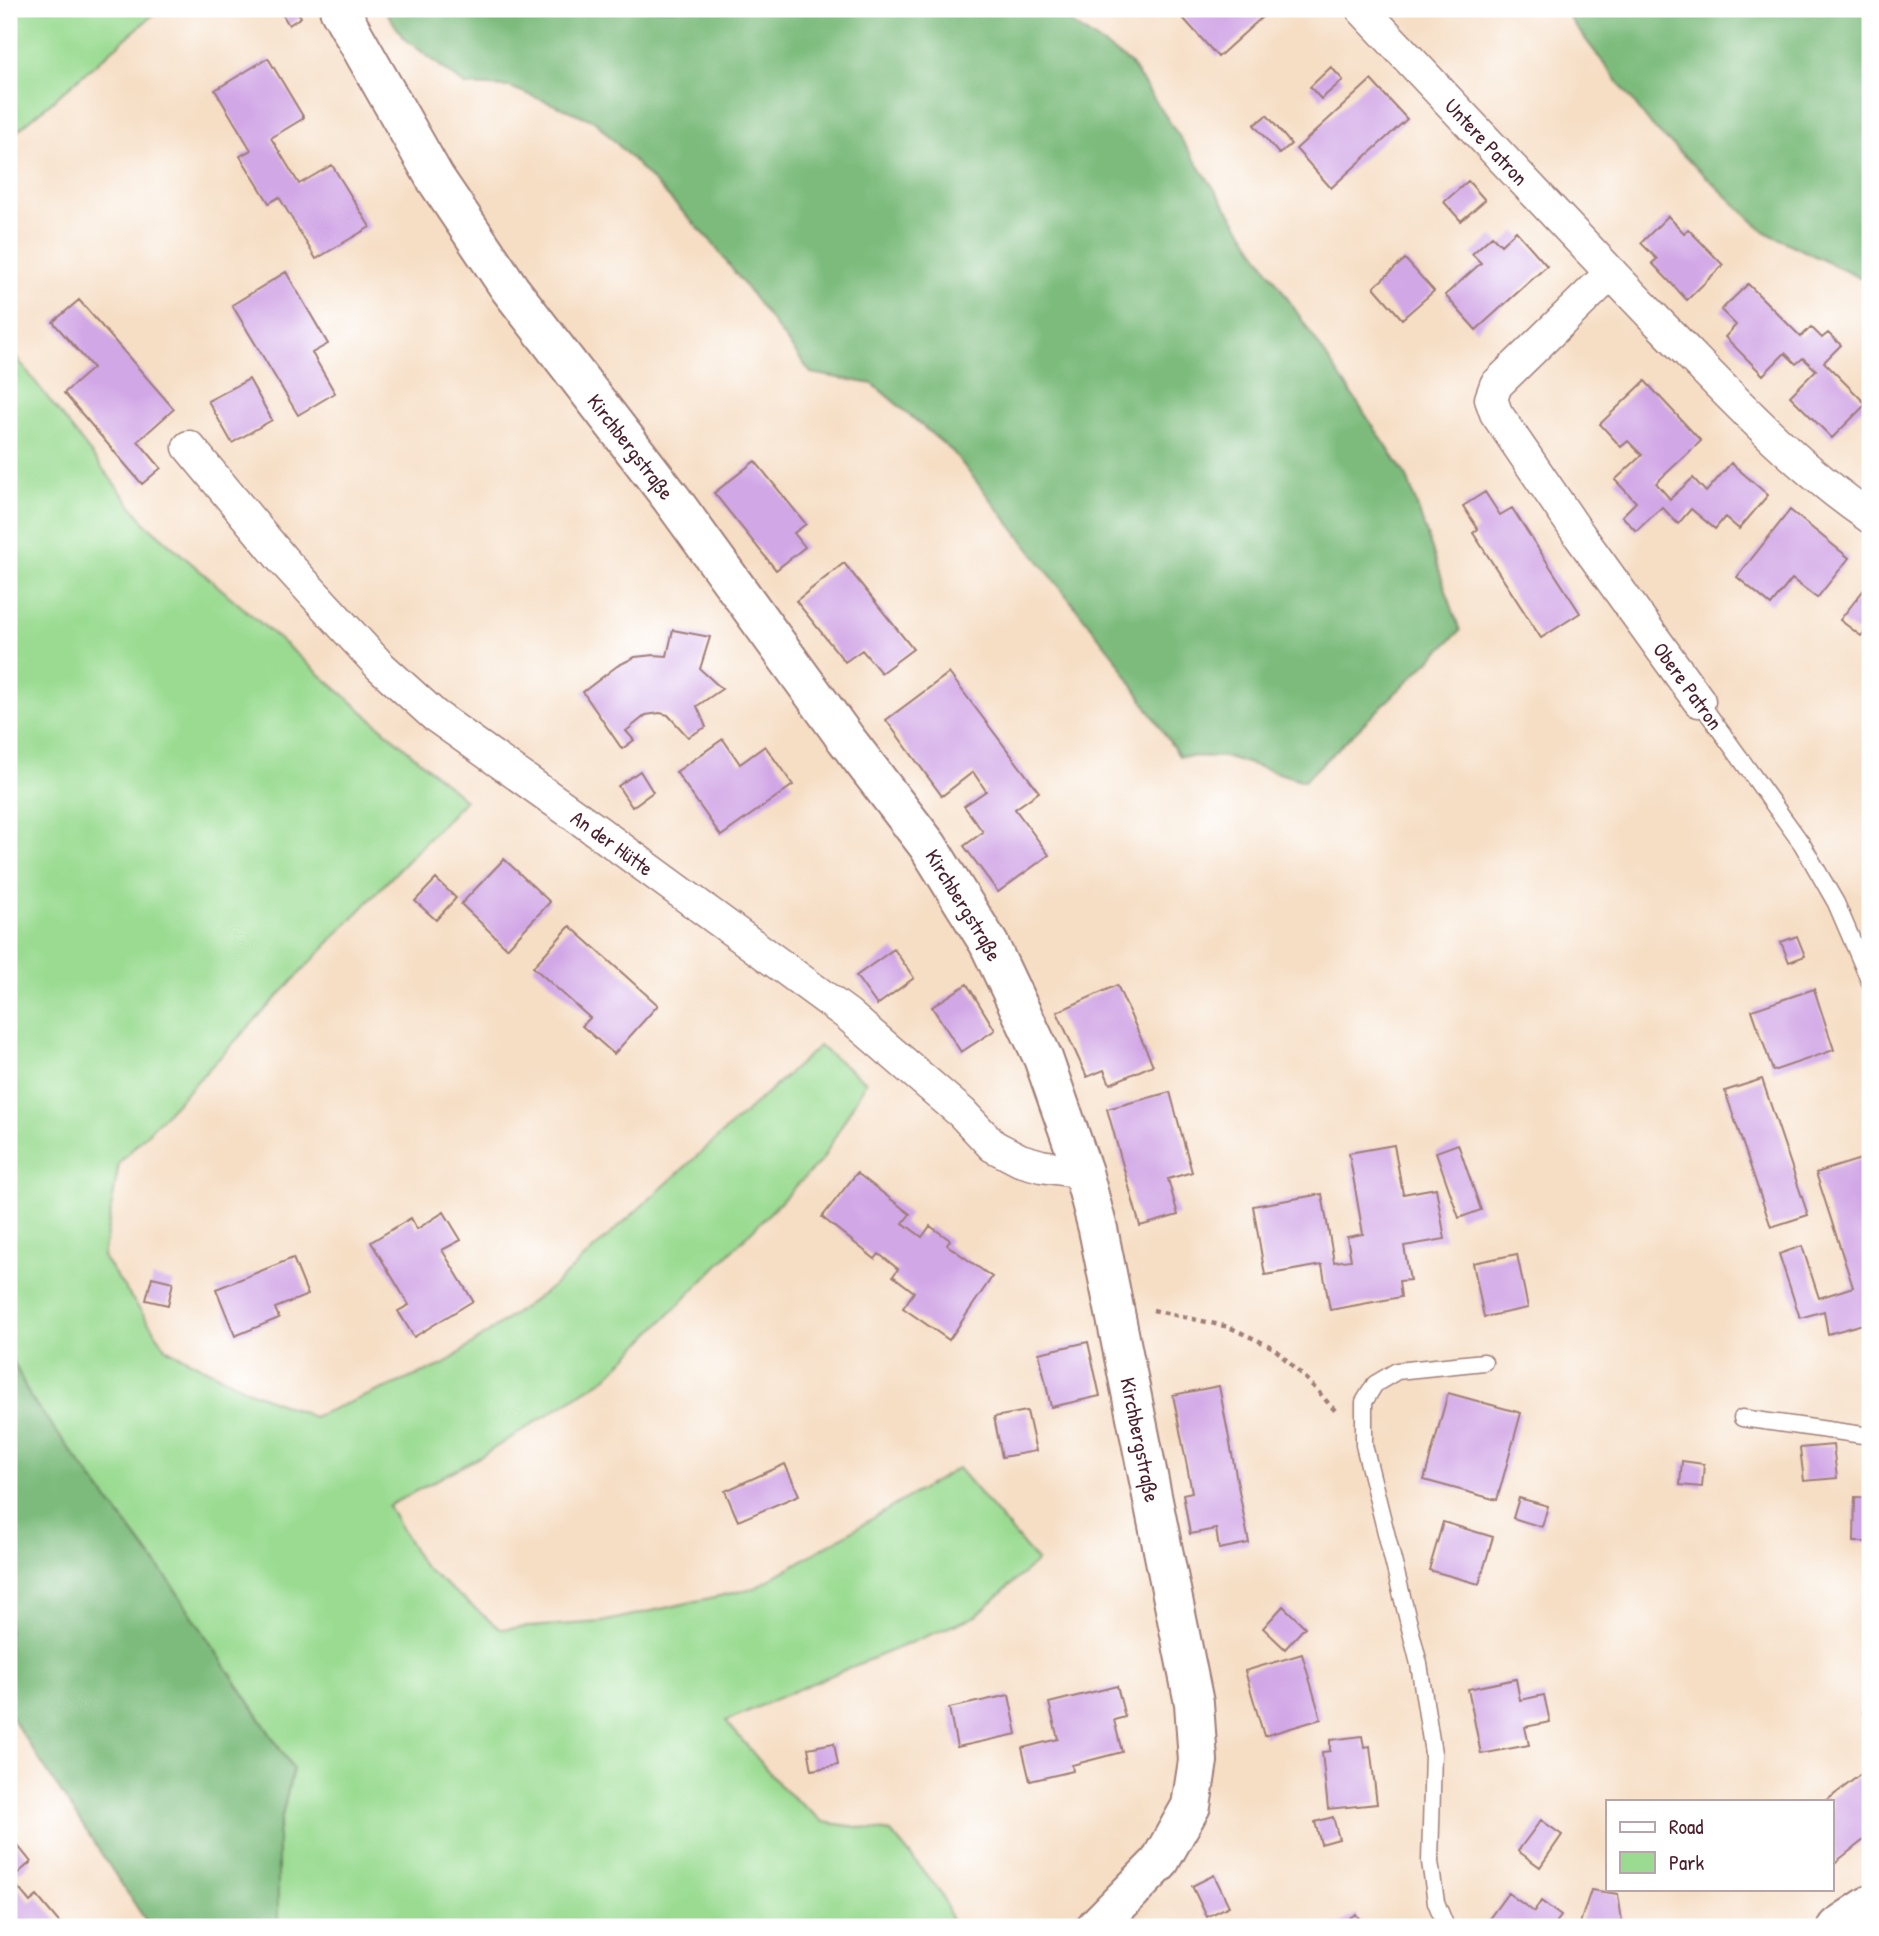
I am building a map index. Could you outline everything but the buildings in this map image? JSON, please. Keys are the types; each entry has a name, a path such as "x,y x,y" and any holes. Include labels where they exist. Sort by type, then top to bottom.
{"street":[{"name":"Kirchbergstraße","path":"340,9 435,178 510,289 671,498 846,739 929,846 989,944 1043,1058 1083,1172 1098,1229 1194,1703 1198,1761 1191,1805 1159,1863 1096,1927"},
{"name":"Untere Patron","path":"1363,9 1611,273 1768,435 1870,517"},
{"name":"Obere Patron","path":"1611,273 1496,385 1491,399 1496,413 1580,536 1699,701"},
{"name":"An der Hütte","path":"189,447 291,569 380,666 434,715 847,1014 962,1113 993,1146 1020,1160 1083,1172"},
{"path":"1837,1927 1870,1905"}],"lane":[{"name":"Obere Patron","path":"1699,701 1802,844 1836,903 1870,982"},
{"path":"1446,1927 1436,1902 1430,1862 1433,1753 1419,1664 1364,1445 1364,1402 1376,1384 1397,1371 1484,1362"},
{"path":"1742,1418 1870,1436"}],"path":[{"path":"1114,1309 1148,1309 1229,1327 1273,1348 1315,1388 1364,1445"}],"green space":[{"path":"9,9 160,9 9,138"},
{"path":"384,9 1051,9 1130,63 1407,477 1460,631 1304,781 1227,757 1179,756 1114,656 953,452 873,384 811,373 710,240 595,121 510,87 465,85 404,38"},
{"path":"1568,9 1870,9 1870,283 1765,232 1652,126 1570,19"},
{"path":"9,348 145,523 465,800 119,1163 103,1257 167,1349 247,1390 313,1417 443,1365 552,1287 819,1046 866,1082 822,1160 607,1377 485,1454 388,1506 423,1566 500,1629 602,1622 755,1588 958,1468 1037,1561 976,1616 726,1721 784,1790 823,1822 891,1832 942,1894 954,1927 278,1927 278,1833 293,1769 171,1583 30,1397 9,1352"},
{"path":"9,1352 30,1397 171,1583 293,1769 278,1833 278,1927 150,1927 9,1714"}]}
